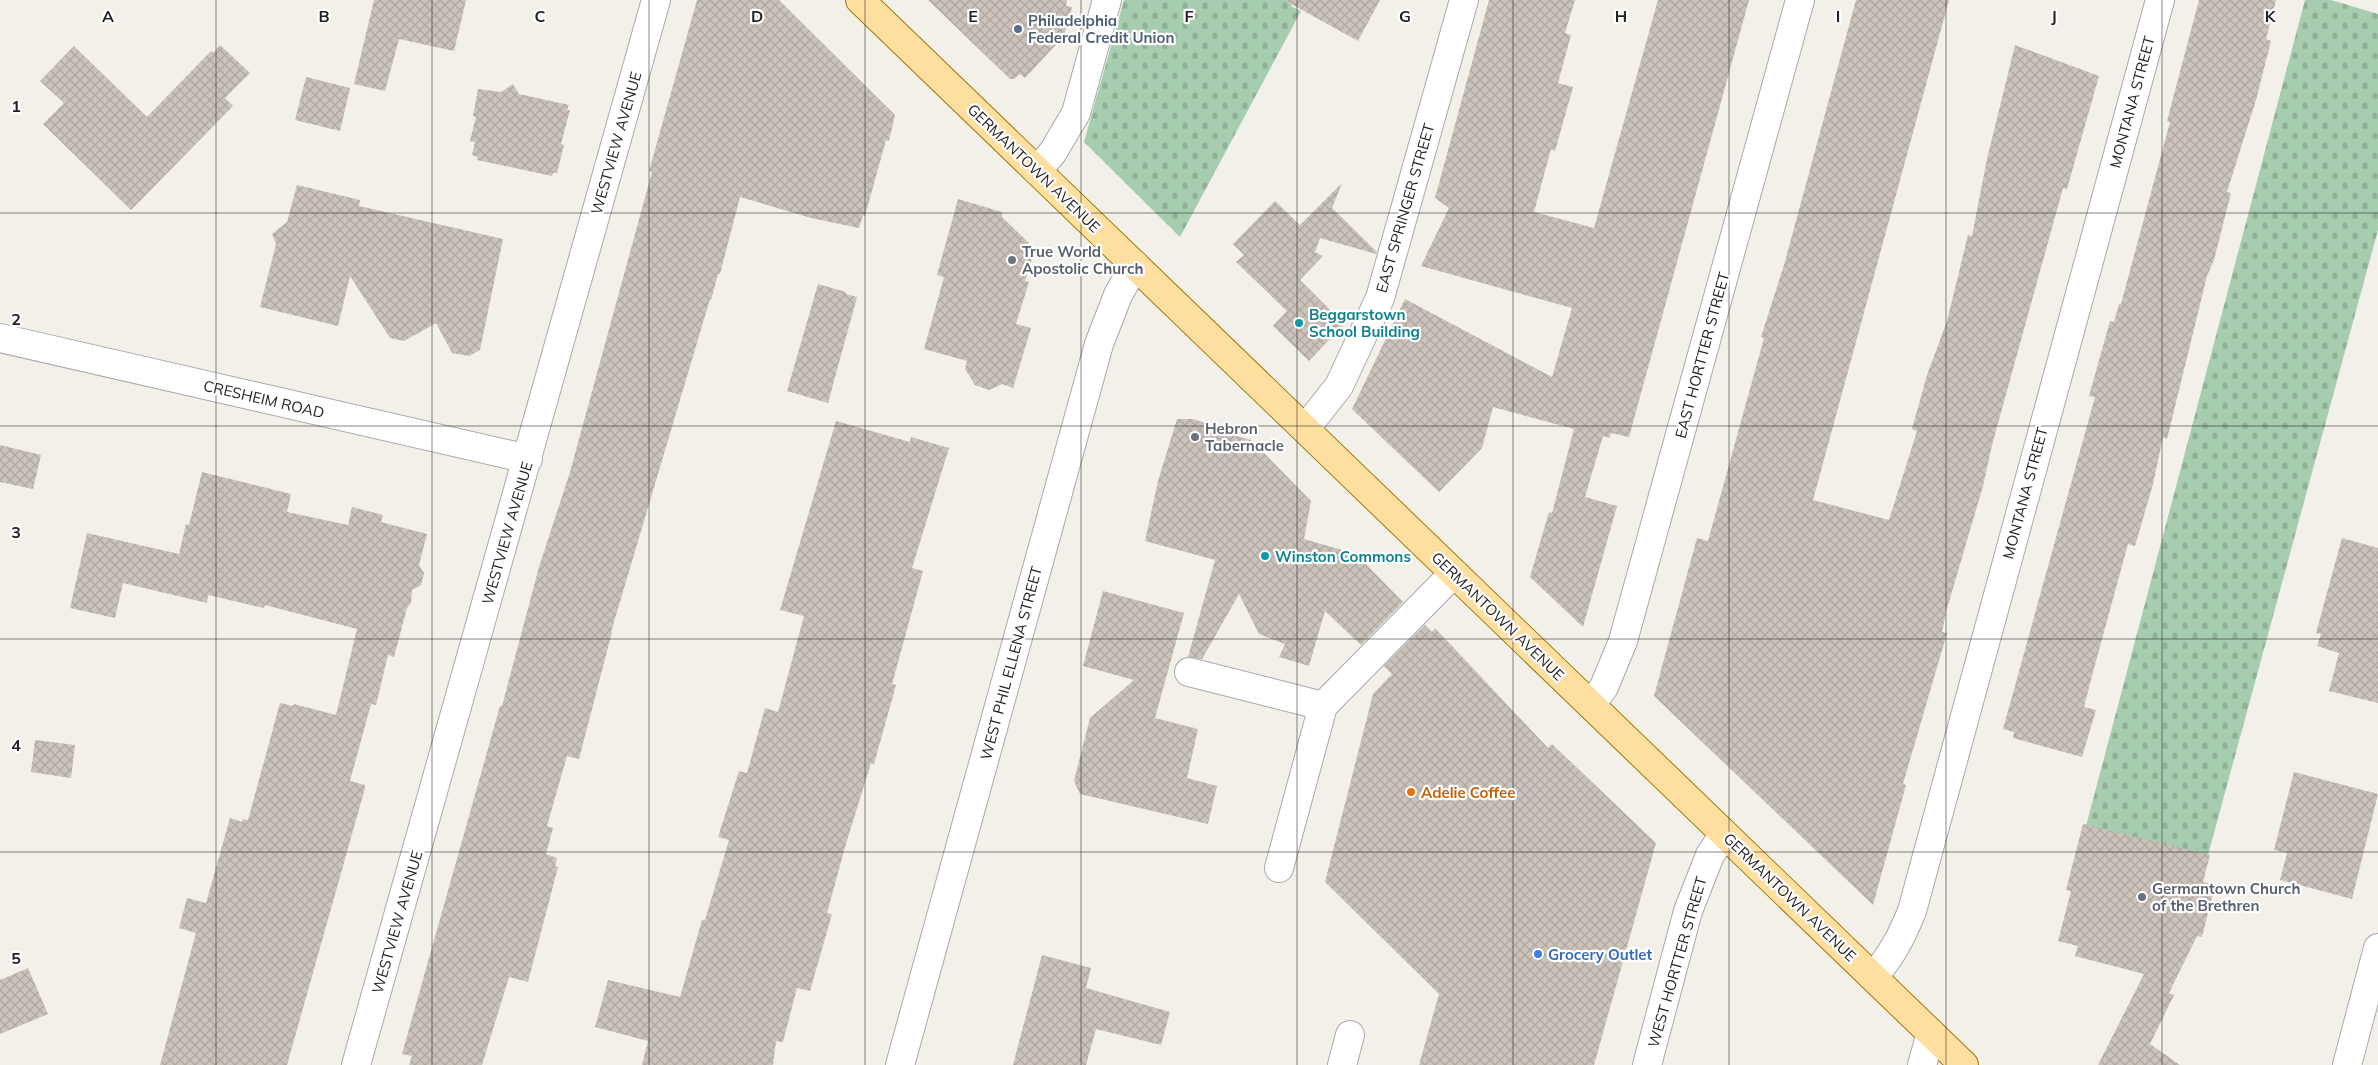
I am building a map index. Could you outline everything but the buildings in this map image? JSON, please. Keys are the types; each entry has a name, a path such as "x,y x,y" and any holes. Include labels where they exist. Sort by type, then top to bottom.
{"main road":[{"name":"GERMANTOWN AVENUE","path":"860,0 1964,1065"}],"street":[{"name":"WESTVIEW AVENUE","path":"356,1065 656,0"},
{"path":"1037,171 1053,152 1076,113 1108,0"},
{"name":"EAST SPRINGER STREET","path":"1304,429 1339,386 1380,298 1464,0"},
{"name":"EAST HORTTER STREET","path":"1591,705 1604,687 1623,641 1800,0"},
{"name":"MONTANA STREET","path":"1873,977 1890,958 1900,941 1912,911 2160,0"},
{"name":"WEST PHIL ELLENA STREET","path":"900,1065 1099,344 1118,295 1135,266"},
{"name":"CRESHEIM ROAD","path":"0,338 528,459"},
{"path":"1279,868 1323,706 1454,574"},
{"path":"1189,672 1323,706"},
{"name":"WEST HORTTER STREET","path":"1647,1065 1688,911 1707,862 1724,834"},
{"path":"2346,1065 2378,948"},
{"path":"1922,1065 1931,1033"},
{"path":"1342,1065 1350,1035"}],"green space":[{"path":"1124,0 1294,0 1291,6 1301,11 1180,237 1084,142"},
{"path":"2305,0 2331,0 2378,14 2378,230 2208,855 2086,826"}],"place":[{"name":"Philadelphia Federal Credit Union","path":"1018,29"},
{"name":"True World Apostolic Church","path":"1012,260"},
{"name":"Beggarstown School Building","path":"1299,323"},
{"name":"Hebron Tabernacle","path":"1195,437"},
{"name":"Winston Commons","path":"1265,556"},
{"name":"Adelie Coffee","path":"1411,792"},
{"name":"Germantown Church of the Brethren","path":"2142,897"},
{"name":"Grocery Outlet","path":"1538,954"}]}
